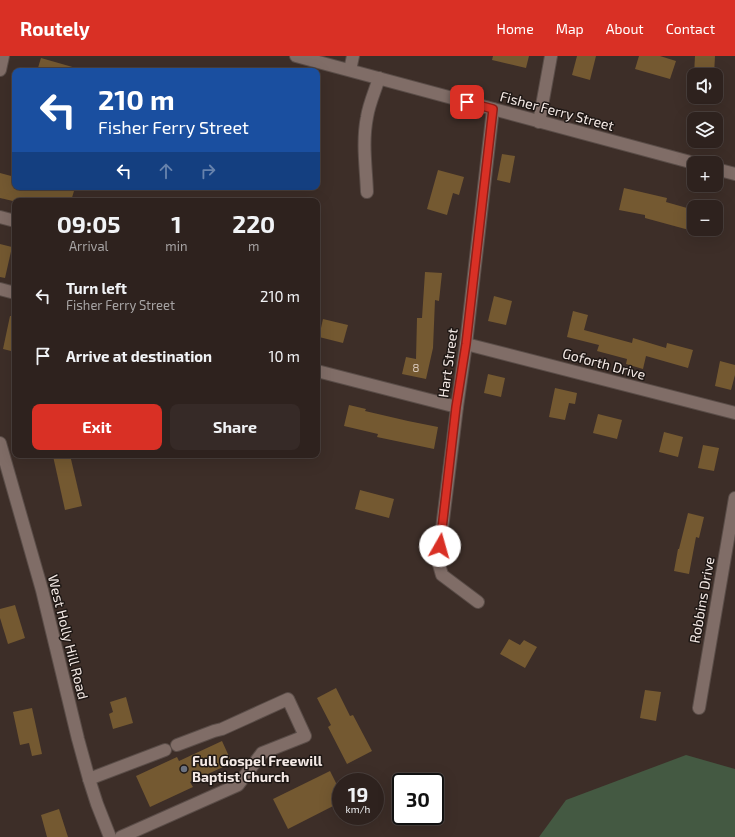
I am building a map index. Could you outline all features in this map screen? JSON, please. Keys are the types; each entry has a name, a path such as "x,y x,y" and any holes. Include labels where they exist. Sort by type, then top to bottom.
{"street":[{"path":"0,70 4,56"},
{"name":"Fisher Ferry Street","path":"296,56 687,162"},
{"path":"350,70 353,56"},
{"path":"539,122 551,56"},
{"path":"368,192 365,137 367,117 379,78"},
{"name":"Hart Street","path":"478,602 442,575 438,561 456,407 466,344 493,109"},
{"path":"723,171 735,174"},
{"path":"0,217 12,220"},
{"path":"0,289 12,289"},
{"name":"Goforth Drive","path":"466,344 735,413"},
{"path":"320,372 456,407"},
{"name":"West Holly Hill Road","path":"0,443 42,590 89,779 110,837"},
{"name":"Robbins Drive","path":"699,708 735,498"},
{"path":"121,837 238,785 262,754 305,736 288,699 222,729 177,745"},
{"path":"89,779 165,750"}],"green space":[{"path":"686,755 735,769 735,837 539,837 566,800"}],"building":[{"path":"493,56 529,56 526,68 492,60"},
{"path":"577,56 596,56 590,80 572,75"},
{"path":"639,56 660,56 676,61 670,79 635,69"},
{"path":"695,56 715,56 714,68 694,68"},
{"path":"41,58 76,68 38,68"},
{"path":"502,154 515,156 510,183 497,180"},
{"path":"438,170 464,177 459,195 453,193 447,215 427,209"},
{"path":"0,173 12,176 12,190 74,191 72,198 12,198 12,201 0,198"},
{"path":"624,188 667,198 666,202 687,208 687,229 645,218 645,215 619,210"},
{"path":"0,244 12,247 5,278 0,277"},
{"path":"425,272 442,273 439,301 435,300 433,348 426,379 402,374 406,357 416,359 417,318 422,318"},
{"path":"494,296 512,301 506,325 488,321"},
{"path":"573,311 588,315 584,330 632,343 633,338 666,348 667,343 693,350 688,368 646,356 643,369 626,364 627,359 597,351 599,345 567,337"},
{"path":"10,316 12,316 12,351 3,349"},
{"path":"323,319 348,325 343,343 320,337"},
{"path":"720,361 735,365 735,375 731,390 715,386"},
{"path":"488,374 505,378 501,397 484,393"},
{"path":"555,388 577,393 575,404 569,403 565,420 549,417"},
{"path":"349,405 366,409 365,411 438,427 434,449 377,437 378,434 344,426"},
{"path":"598,414 622,420 617,439 593,433"},
{"path":"664,432 683,437 678,457 659,452"},
{"path":"703,445 719,448 714,471 698,468"},
{"path":"53,458 71,458 82,506 65,510"},
{"path":"360,490 394,499 389,518 355,509"},
{"path":"688,513 704,517 699,538 696,537 689,574 674,571 678,549"},
{"path":"15,605 25,638 8,644 0,618 0,609"},
{"path":"509,639 520,645 524,640 537,647 525,668 500,654"},
{"path":"336,688 350,716 353,715 372,751 347,764 328,727 331,725 317,698"},
{"path":"645,690 661,692 656,721 640,718"},
{"path":"126,697 133,723 113,729 109,714 113,712 110,702"},
{"path":"32,708 42,754 32,756 29,743 20,745 13,712"},
{"name":"Full Gospel Freewill Baptist Church","path":"222,741 232,763 190,782 193,787 150,807 136,776 177,757 179,761"},
{"path":"330,771 332,775 332,807 288,829 273,799"},
{"path":"59,809 68,837 47,837 41,815"}],"place":[{"name":"Full Gospel Freewill Baptist Church","path":"184,769"}],"route":[{"path":"440,546 456,407 466,344 493,109 467,102"}]}
